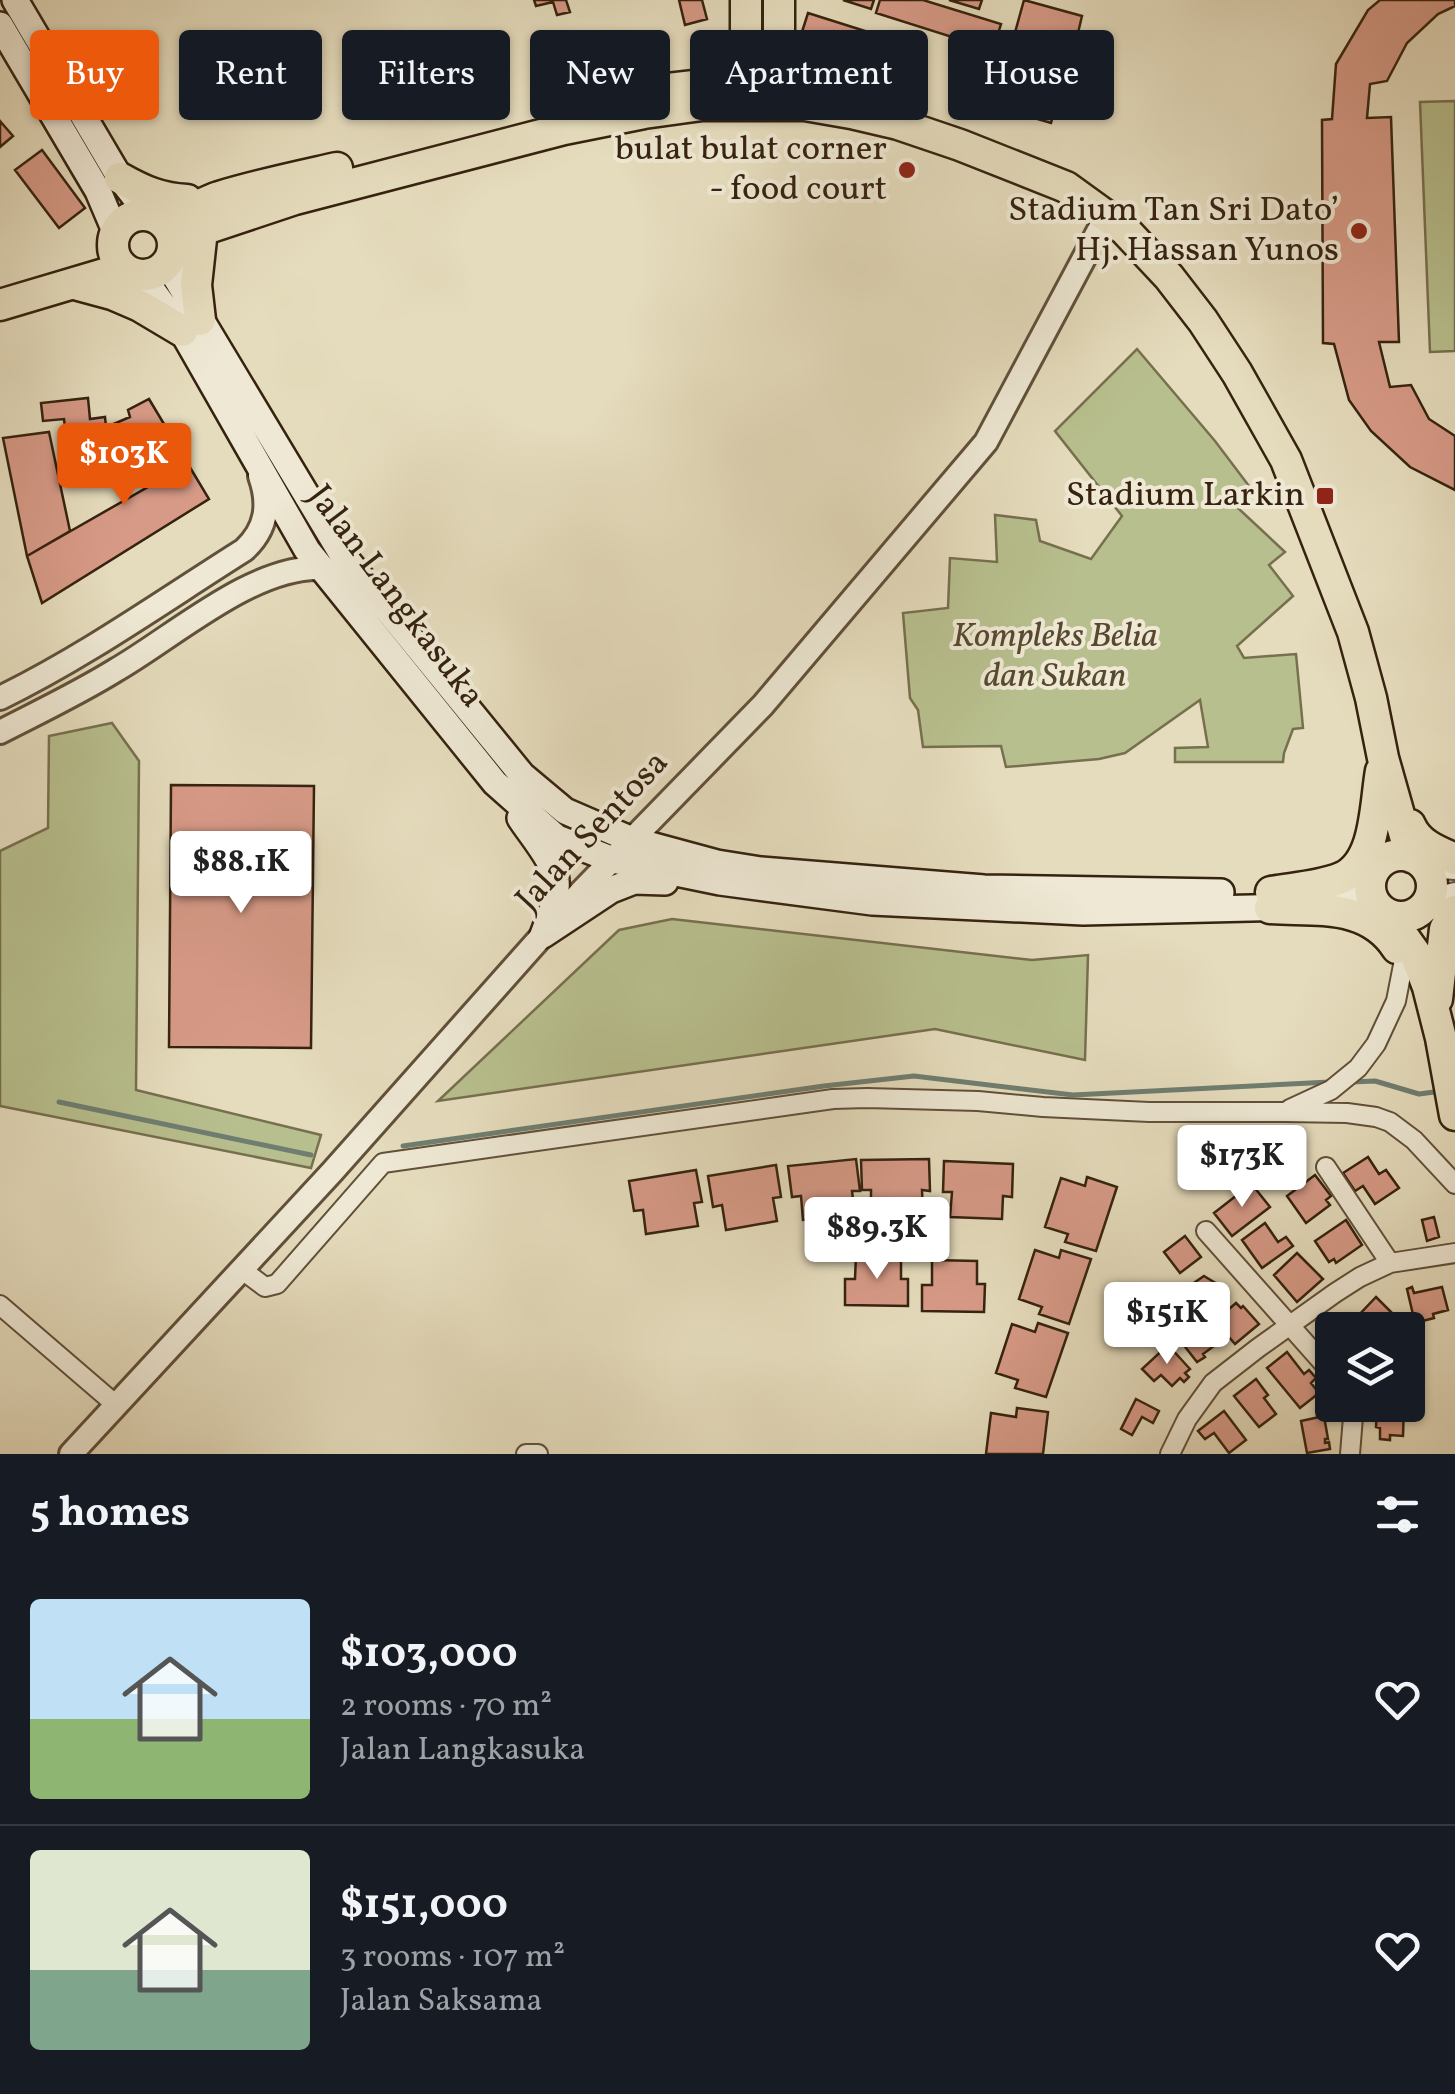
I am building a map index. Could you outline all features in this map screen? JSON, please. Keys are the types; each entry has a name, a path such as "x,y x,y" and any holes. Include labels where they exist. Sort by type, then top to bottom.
{"main road":[{"path":"15,0 120,178 171,234 153,266"},
{"path":"746,0 746,30"},
{"path":"779,0 780,30"},
{"path":"0,25 112,226 116,260 153,266 342,554 522,774 565,811 632,840 717,863 761,870 984,888 1159,892 1350,904 1403,917 1442,901"},
{"path":"73,281 96,264 112,226 130,217 174,216 215,198 558,110 690,87"},
{"path":"0,305 73,281 153,266 202,230 295,199 564,129 702,105 805,105 851,112 960,145 1066,187 1107,215 1169,277 1203,322 1286,460 1354,632 1385,768 1418,865 1431,877 1432,888 1442,901 1445,929 1435,1009"},
{"path":"928,116 967,127 1041,160 1066,187"},
{"path":"120,178 164,198 215,198"},
{"path":"191,325 202,230"},
{"path":"73,281 191,325"},
{"name":"Jalan Langkasuka","path":"191,325 289,522 321,568 508,797 556,838 613,860 720,882"},
{"path":"1385,768 1414,834 1425,844 1418,865 1370,889 1415,953 1435,1009 1455,1115"},
{"path":"1270,900 1344,877 1357,866 1368,849 1385,768"},
{"path":"508,797 556,878 554,904 543,936"},
{"path":"543,936 611,890 634,882 720,882 872,902 1084,912 1270,900 1354,886 1418,865"},
{"path":"1270,900 1372,921 1388,933 1435,1009"}],"street":[{"name":"Jalan Sentosa","path":"71,1454 613,860 762,705 986,442 1107,215"},
{"path":"0,698 102,643 254,541 268,498 252,454"},
{"path":"0,732 117,670 267,578 287,571 321,568"},
{"path":"1284,1112 1338,1086 1358,1068 1376,1044 1396,1001 1404,960"},
{"path":"240,1269 265,1287 277,1284 379,1166 388,1162 833,1098 1376,1117 1390,1122 1426,1151 1455,1184"},
{"path":"1326,1167 1390,1263"},
{"path":"1206,1231 1315,1353"},
{"path":"1178,1451 1187,1419 1214,1383 1290,1324 1360,1277 1390,1263 1455,1253"},
{"path":"0,1305 115,1404"},
{"path":"1350,1454 1353,1422"},
{"path":"526,1454 538,1454"}],"green space":[{"path":"1455,101 1455,351 1430,352 1420,102"},
{"name":"Kompleks Belia dan Sukan","path":"1137,349 1252,490 1238,508 1285,552 1269,565 1293,596 1237,646 1244,658 1296,654 1303,728 1293,729 1283,762 1175,762 1175,748 1208,747 1200,700 1125,753 1099,759 1006,767 1001,746 923,747 918,710 910,698 903,613 948,608 950,558 997,562 995,515 1036,520 1040,541 1091,559 1122,516 1055,431"},
{"path":"112,723 139,761 136,1090 321,1135 311,1168 0,1106 0,851 48,828 49,736"},
{"path":"672,919 1032,960 1088,955 1085,1060 935,1029 438,1101 619,930"}],"building":[{"path":"534,0 566,0 570,12 557,15 553,2 536,6"},
{"path":"679,0 702,0 707,19 685,25"},
{"path":"843,0 874,0 871,9"},
{"path":"880,0 923,0 1001,24 999,30 948,30 948,36 876,13"},
{"path":"949,0 982,0 979,9"},
{"path":"1024,0 1082,16 1079,30 1016,30"},
{"name":"Stadium Tan Sri Dato’ Hj. Hassan Yunos","path":"1380,0 1455,0 1455,6 1438,14 1407,43 1387,81 1370,84 1367,118 1391,117 1399,342 1379,342 1390,387 1411,385 1429,419 1455,436 1455,490 1410,467 1371,431 1349,400 1334,344 1323,343 1322,120 1332,119 1336,64 1368,10"},
{"path":"808,13 862,30 803,30"},
{"path":"0,121 13,136 0,147"},
{"path":"42,150 85,208 59,228 15,170"},
{"path":"88,398 90,419 105,417 109,456 69,461 64,419 43,421 41,403"},
{"path":"149,399 209,499 42,603 27,556 153,484 111,425 130,417 128,410"},
{"path":"49,432 70,531 27,556 3,438"},
{"path":"171,785 314,786 311,1048 169,1047"},
{"path":"1368,1157 1379,1174 1386,1170 1399,1188 1375,1204 1363,1186 1355,1191 1343,1173"},
{"path":"856,1159 860,1191 852,1191 855,1215 803,1220 801,1196 792,1197 788,1166"},
{"path":"929,1159 930,1191 922,1190 923,1214 871,1215 871,1190 862,1190 861,1160"},
{"path":"944,1161 1013,1164 1012,1197 1003,1196 1002,1219 950,1217 952,1192 943,1192"},
{"path":"776,1165 781,1197 773,1198 777,1221 726,1230 722,1205 713,1207 708,1176"},
{"path":"696,1170 702,1202 694,1203 698,1226 646,1234 643,1210 634,1211 629,1181"},
{"path":"1315,1175 1331,1196 1326,1200 1330,1205 1306,1223 1287,1196"},
{"path":"1087,1177 1117,1187 1096,1251 1065,1242 1068,1234 1045,1227 1061,1178 1085,1186"},
{"path":"1254,1187 1270,1207 1232,1236 1214,1213 1246,1188 1248,1191"},
{"path":"1434,1217 1439,1237 1427,1241 1422,1220"},
{"path":"1346,1220 1362,1245 1336,1263 1334,1259 1329,1262 1315,1241"},
{"path":"1265,1223 1278,1242 1286,1237 1293,1246 1262,1268 1242,1240"},
{"path":"1185,1236 1201,1257 1180,1273 1164,1252"},
{"path":"1035,1250 1059,1258 1061,1250 1091,1259 1069,1324 1039,1314 1042,1307 1019,1299"},
{"path":"1297,1253 1323,1279 1297,1302 1274,1275"},
{"path":"856,1255 901,1255 901,1279 908,1279 908,1306 845,1305 845,1279 855,1279"},
{"path":"932,1260 977,1261 977,1284 985,1284 984,1312 922,1311 922,1285 932,1285"},
{"path":"1204,1276 1223,1293 1207,1304 1212,1310 1198,1319 1179,1293"},
{"path":"1412,1287 1414,1293 1442,1287 1448,1310 1425,1320 1425,1312 1412,1312 1407,1289"},
{"path":"1376,1297 1391,1312 1362,1312"},
{"path":"1236,1303 1259,1324 1235,1344 1215,1321"},
{"path":"1202,1322 1218,1343 1197,1362 1179,1339"},
{"path":"1038,1323 1068,1333 1046,1397 1015,1388 1018,1380 996,1373 1012,1324 1035,1332"},
{"path":"1168,1345 1190,1369 1184,1382 1180,1378 1172,1386 1161,1375 1154,1381 1142,1369"},
{"path":"1287,1352 1304,1374 1309,1370 1315,1377 1311,1383 1315,1396 1300,1408 1267,1368"},
{"path":"1256,1379 1276,1414 1259,1427 1234,1396"},
{"path":"1136,1399 1159,1411 1153,1423 1142,1417 1132,1435 1121,1429"},
{"path":"1017,1408 1048,1412 1043,1454 986,1454 991,1413 1016,1417"},
{"path":"1224,1411 1246,1440 1229,1453 1214,1433 1205,1439 1198,1431"},
{"path":"1315,1418 1315,1422 1325,1422 1325,1443 1329,1442 1330,1449 1307,1453 1301,1421"},
{"path":"1376,1422 1403,1422 1403,1436 1380,1439 1380,1428"}],"waterway":[{"path":"403,1146 914,1076 1073,1095 1330,1082"},
{"path":"1351,1082 1375,1081 1419,1094 1442,1091"},
{"path":"59,1102 311,1155"}],"place":[{"name":"bulat bulat corner - food court","path":"907,170"},
{"name":"Stadium Tan Sri Dato’ Hj. Hassan Yunos","path":"1359,231"},
{"name":"Stadium Larkin","path":"1325,496"}]}
